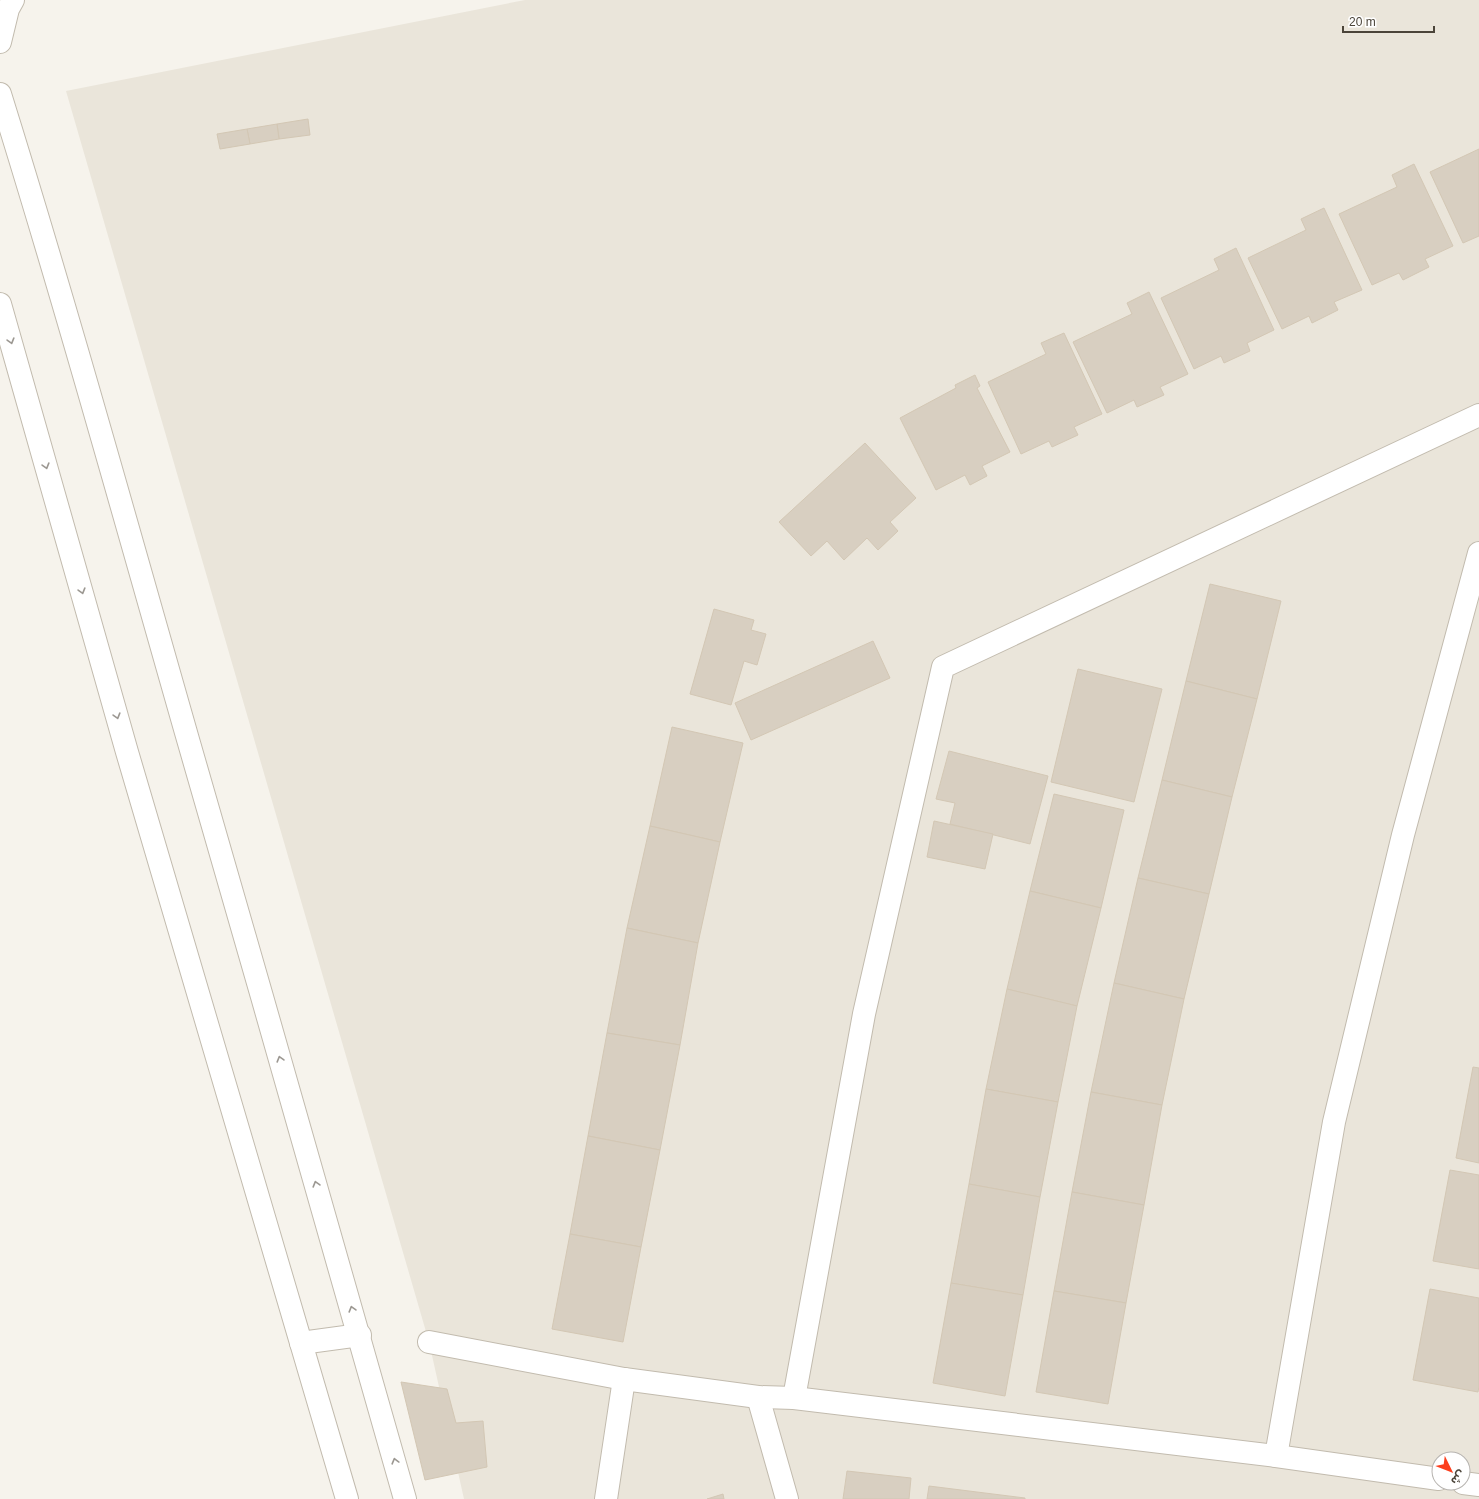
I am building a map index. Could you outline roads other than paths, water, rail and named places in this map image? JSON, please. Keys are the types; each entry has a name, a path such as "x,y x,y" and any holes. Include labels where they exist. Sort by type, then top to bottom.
{"street":[{"path":"0,42 8,9 13,0"},
{"path":"0,94 104,440 360,1336 405,1499"},
{"path":"0,304 127,752 347,1499"},
{"path":"794,1398 864,1014 943,667 1479,415"},
{"path":"1276,1456 1334,1122 1403,835 1479,553"},
{"path":"301,1343 360,1336"},
{"path":"429,1342 624,1379 758,1397 794,1398 1276,1456 1431,1478"},
{"path":"606,1499 624,1379"},
{"path":"758,1397 787,1499"}]}
